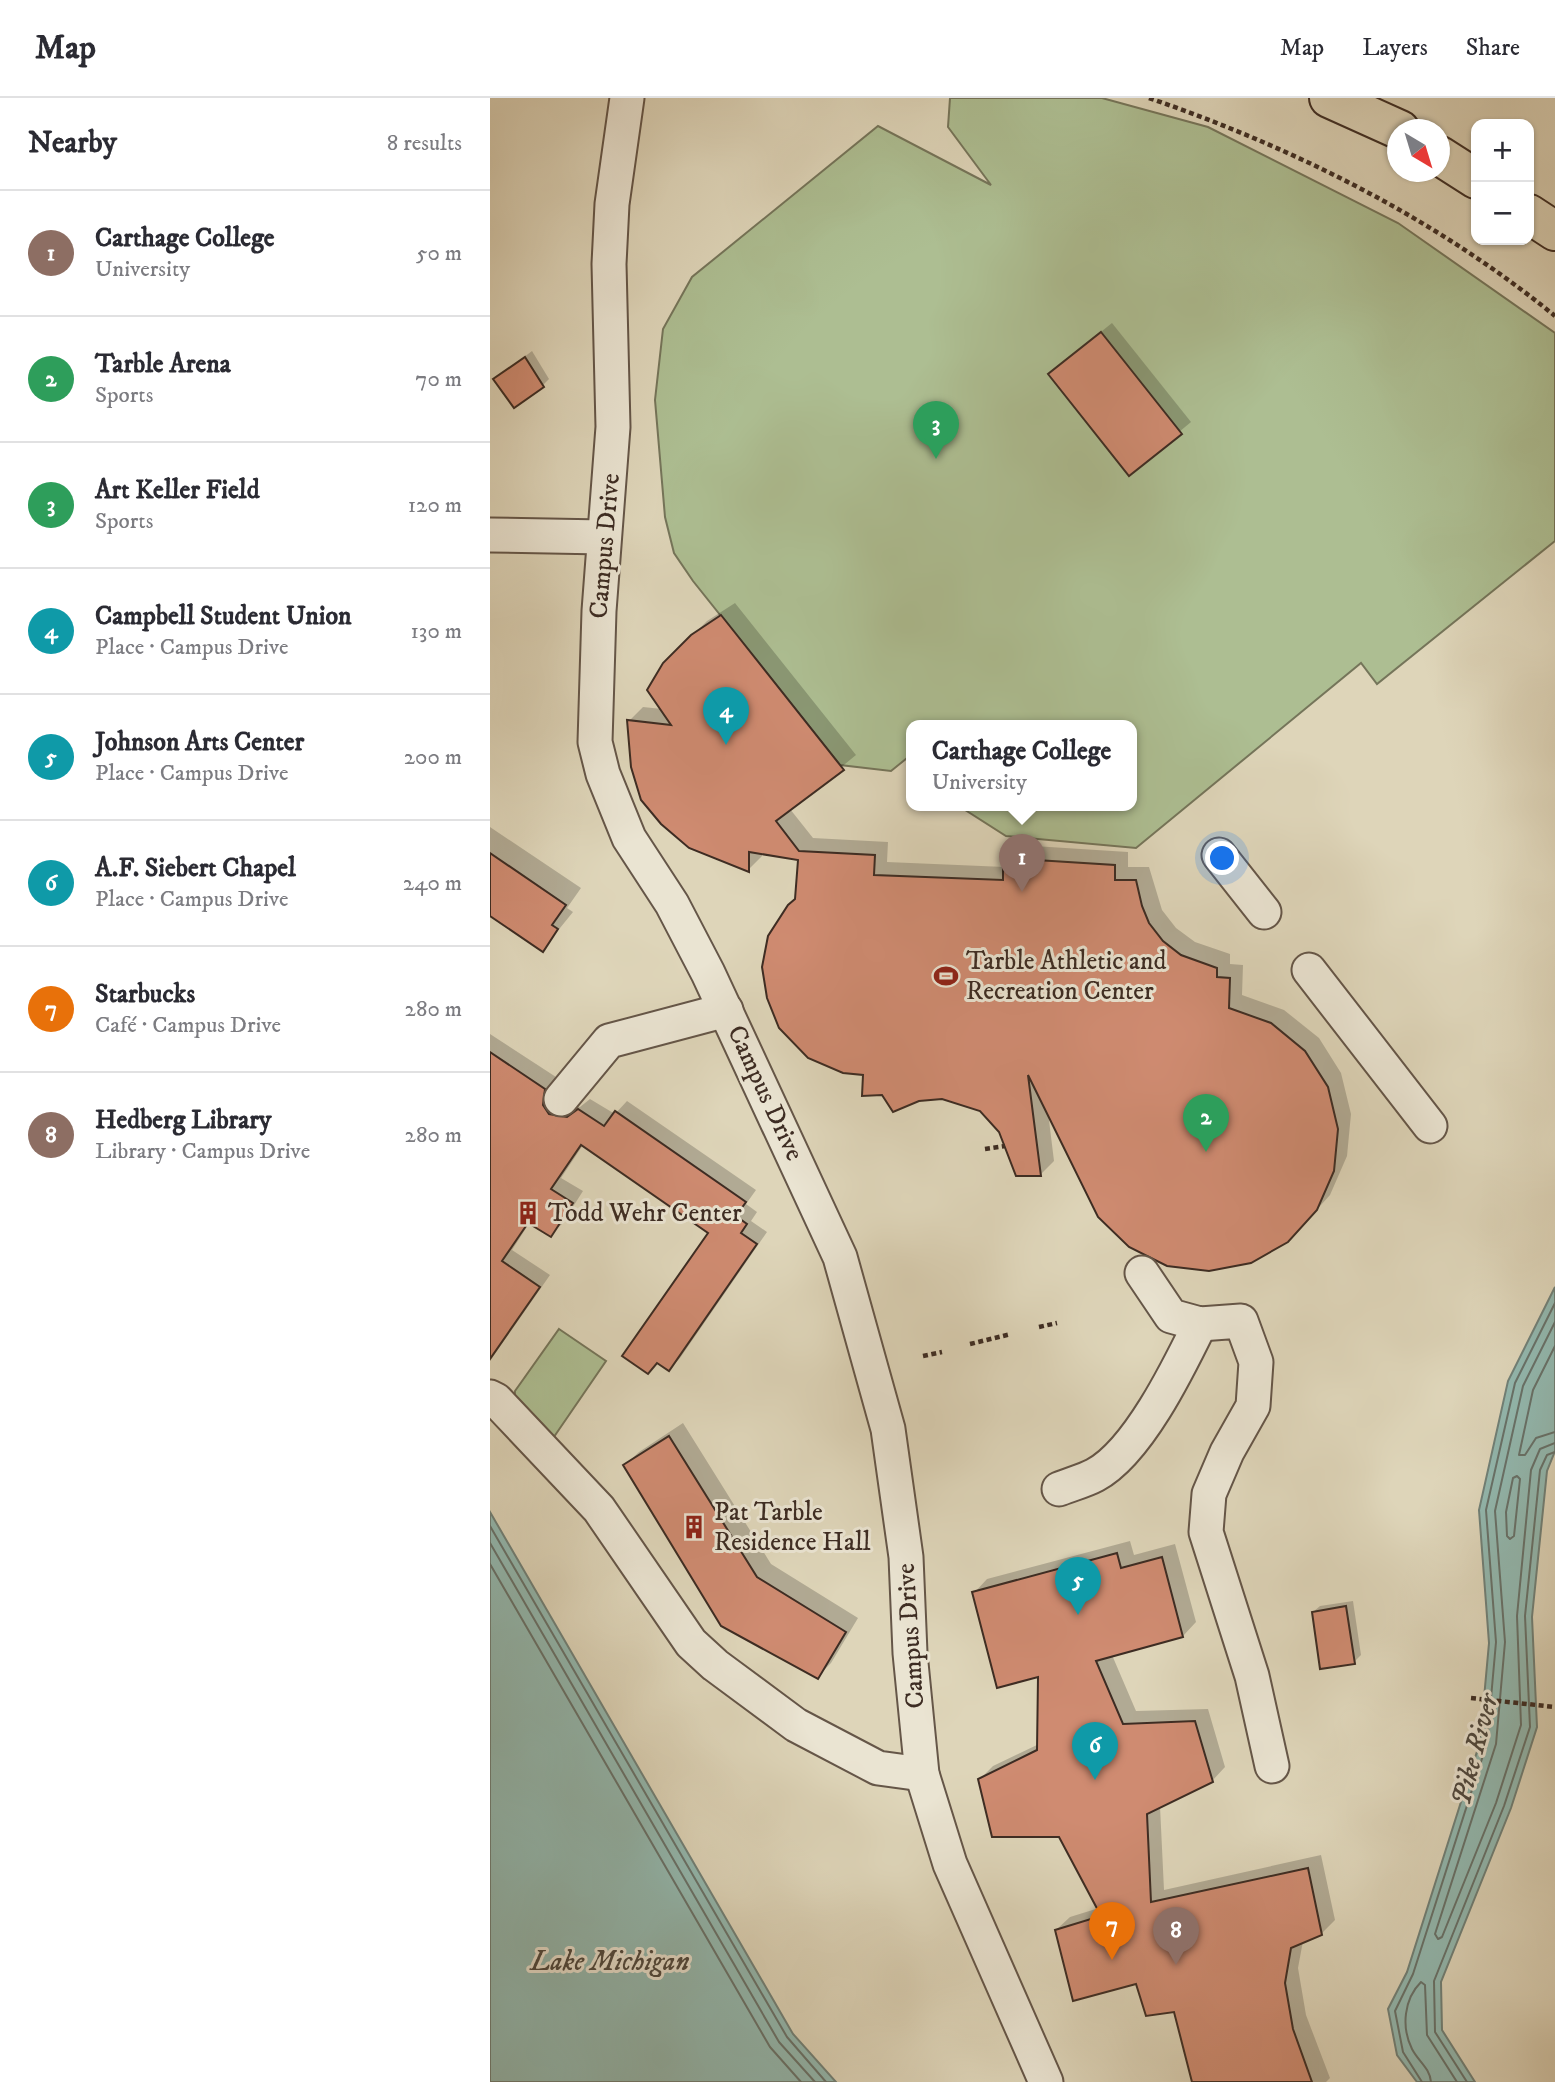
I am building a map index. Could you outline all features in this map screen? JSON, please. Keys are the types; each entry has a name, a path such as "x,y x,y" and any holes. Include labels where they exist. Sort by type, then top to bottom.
{"main road":[{"path":"1329,98 1387,125"},
{"path":"1450,163 1471,177"},
{"path":"1534,217 1555,231"}],"street":[{"name":"Campus Drive","path":"627,98 610,240 613,426 596,660 595,742 603,774 629,838 672,904 726,1010 839,1256 888,1430 906,1557 910,1653 922,1774 950,1864 1046,2082"},
{"path":"490,535 604,537"},
{"path":"1219,855 1264,912"},
{"path":"1309,970 1430,1126"},
{"path":"561,1099 609,1041 726,1010"},
{"path":"1142,1273 1171,1316 1200,1324 1241,1321 1256,1362 1253,1406 1227,1452 1209,1494 1206,1532 1252,1676 1272,1766"},
{"path":"1059,1489 1097,1474 1126,1449 1174,1376 1200,1324"},
{"path":"490,1397 496,1400 599,1509 676,1624 691,1643 715,1665 796,1725 878,1768 922,1774"}],"path":[{"path":"1149,98 1225,124 1330,173 1429,227 1524,291 1555,316"},
{"path":"985,1149 1005,1146"},
{"path":"1040,1327 1056,1323"},
{"path":"970,1344 1011,1334"},
{"path":"923,1356 942,1352"},
{"path":"1471,1698 1555,1707"}],"green space":[{"path":"950,98 1102,98 1208,127 1398,223 1555,333 1555,541 1377,684 1361,663 1136,848 1006,836 967,811 1137,811 1137,720 906,720 906,759 891,771 840,765 693,581 674,553 665,517 655,400 663,329 692,277 878,126 991,185 948,127"},
{"path":"559,1329 606,1361 547,1447 514,1414 515,1391"}],"water":[{"path":"1555,1287 1555,1451 1547,1471 1532,1617 1537,1727 1511,1808 1441,1982 1442,2030 1475,2082 1417,2082 1397,2055 1388,2009 1407,1972 1480,1742 1489,1643 1479,1510 1508,1381"},
{"name":"Lake Michigan","path":"490,1512 793,2034 836,2082 490,2082"}],"building":[{"path":"1101,332 1182,434 1129,476 1048,374"},
{"path":"525,357 544,387 514,408 493,379"},
{"path":"721,615 844,770 776,821 799,851 875,855 874,875 1003,880 1003,858 1115,865 1115,880 1136,880 1149,923 1163,941 1181,955 1217,968 1217,977 1230,978 1229,1008 1271,1023 1305,1051 1328,1087 1338,1129 1334,1171 1317,1210 1288,1242 1251,1263 1209,1271 1167,1266 1129,1247 1098,1217 1028,1075 1041,1176 1016,1176 999,1132 980,1111 942,1099 919,1101 893,1112 882,1095 862,1096 863,1075 843,1073 808,1058 779,1028 767,998 762,967 768,936 788,905 795,899 798,860 749,852 749,872 689,848 661,824 641,800 631,767 627,720 671,725 647,690 663,663 691,635"},
{"path":"490,853 566,905 552,925 558,929 543,952 490,916"},
{"path":"490,1052 545,1089 543,1105 549,1114 567,1117 578,1109 604,1126 615,1111 746,1202 736,1216 747,1224 741,1233 757,1244 669,1371 657,1363 648,1374 622,1356 708,1233 581,1145 551,1189 573,1203 551,1237 528,1223 502,1261 540,1287 490,1359"},
{"name":"Pat Tarble Residence Hall","path":"669,1436 757,1577 846,1632 818,1679 721,1626 623,1465"},
{"path":"1117,1553 1121,1568 1162,1557 1183,1637 1096,1661 1123,1724 1195,1721 1213,1782 1147,1814 1151,1902 1308,1868 1322,1935 1291,1948 1285,1983 1293,2029 1312,2082 1192,2082 1174,2012 1146,2016 1136,1984 1073,2001 1055,1930 1101,1916 1059,1837 992,1837 978,1779 1037,1750 1038,1677 997,1688 972,1592"},
{"path":"1346,1606 1355,1664 1320,1669 1312,1612"}],"place":[{"name":"Art Keller Field","path":"936,459"},
{"name":"Campbell Student Union","path":"726,745"},
{"name":"Carthage College","path":"1022,892"},
{"name":"Tarble Athletic and Recreation Center","path":"946,976"},
{"name":"Tarble Arena","path":"1206,1152"},
{"name":"Todd Wehr Center","path":"528,1213"},
{"name":"Pat Tarble Residence Hall","path":"694,1527"},
{"name":"Johnson Arts Center","path":"1078,1615"},
{"name":"A.F. Siebert Chapel","path":"1095,1780"},
{"name":"Starbucks","path":"1112,1960"},
{"name":"Hedberg Library","path":"1176,1965"}],"water label":[{"name":"Pike River","path":"1475,1750"}]}
